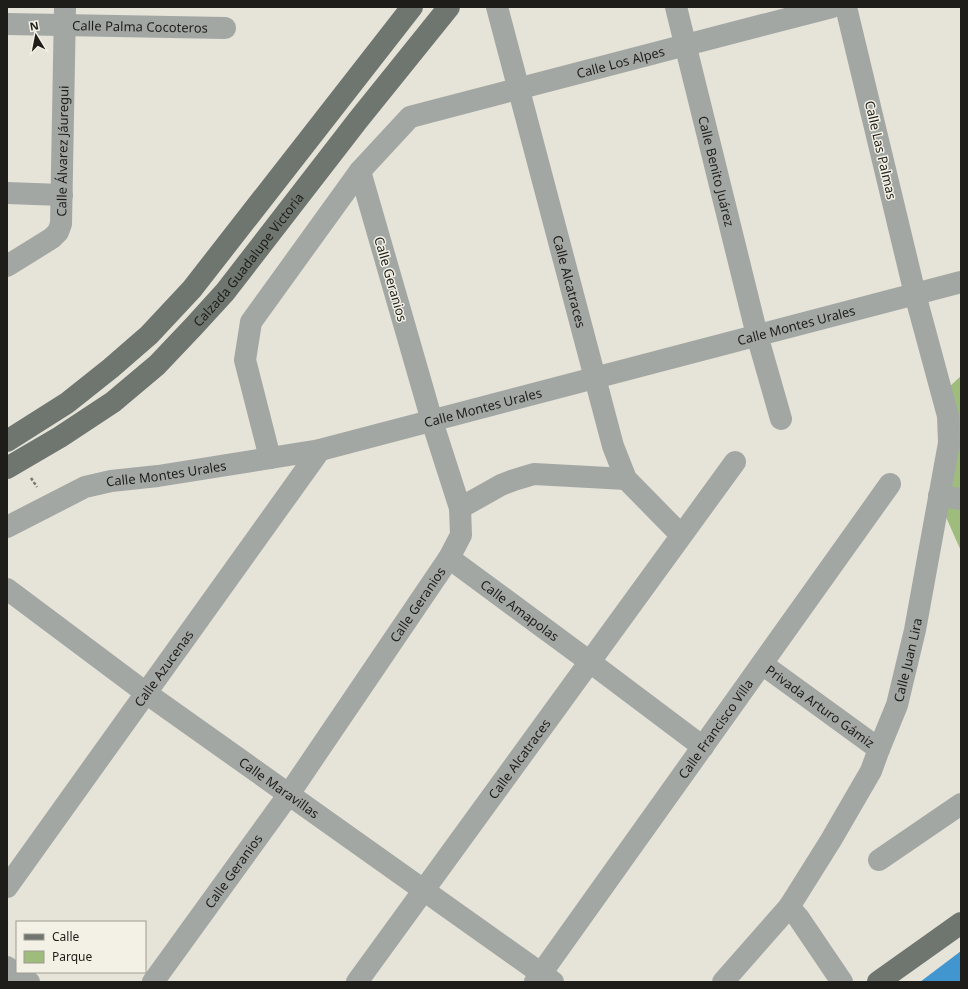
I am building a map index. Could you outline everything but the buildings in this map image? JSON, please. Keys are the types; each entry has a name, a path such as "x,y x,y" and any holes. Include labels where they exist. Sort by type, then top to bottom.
{"main road":[{"name":"Calzada Guadalupe Victoria","path":"8,439 67,403 149,335 192,289 412,7"},
{"name":"Calzada Guadalupe Victoria","path":"14,464 60,437 113,402 157,365 225,292 353,126 449,7"},
{"path":"878,982 961,923"}],"street":[{"name":"Calle Alcatraces","path":"497,7 613,446 626,479 681,535"},
{"name":"Calle Benito Juárez","path":"676,7 757,335 781,419"},
{"name":"Calle Los Alpes","path":"360,171 410,117 832,7"},
{"name":"Calle Las Palmas","path":"846,7 915,294"},
{"name":"Calle Palma Cocoteros","path":"7,24 65,16 225,28"},
{"name":"Calle Álvarez Jáuregui","path":"7,266 52,238 58,232 61,224 65,16"},
{"path":"270,458 245,360 251,322 360,171"},
{"name":"Calle Geranios","path":"153,982 289,794 449,558 461,535 460,508 432,421 360,171"},
{"path":"7,193 62,195"},
{"name":"Calle Montes Urales","path":"7,527 85,488 111,481 158,476 320,450 961,282"},
{"name":"Calle Juan Lira","path":"723,982 789,907 831,840 871,771 897,705 915,630 949,443 948,416 915,294"},
{"name":"Calle Azucenas","path":"7,887 320,450"},
{"name":"Calle Alcatraces","path":"357,982 735,462"},
{"path":"460,508 502,485 534,474 626,479"},
{"name":"Calle Francisco Villa","path":"543,979 703,747 890,484"},
{"path":"939,496 961,499"},
{"name":"Calle Amapolas","path":"449,558 703,747"},
{"name":"Calle Maravillas","path":"7,589 146,693 424,890 543,979"},
{"name":"Privada Arturo Gámiz","path":"762,664 879,749"},
{"path":"879,860 961,804"},
{"path":"789,907 842,982"},
{"path":"7,967 28,982"}],"path":[{"path":"14,464 48,506"}],"green space":[{"path":"961,376 961,551 942,508 949,387"}],"water":[{"path":"961,951 961,982 920,982"}]}
